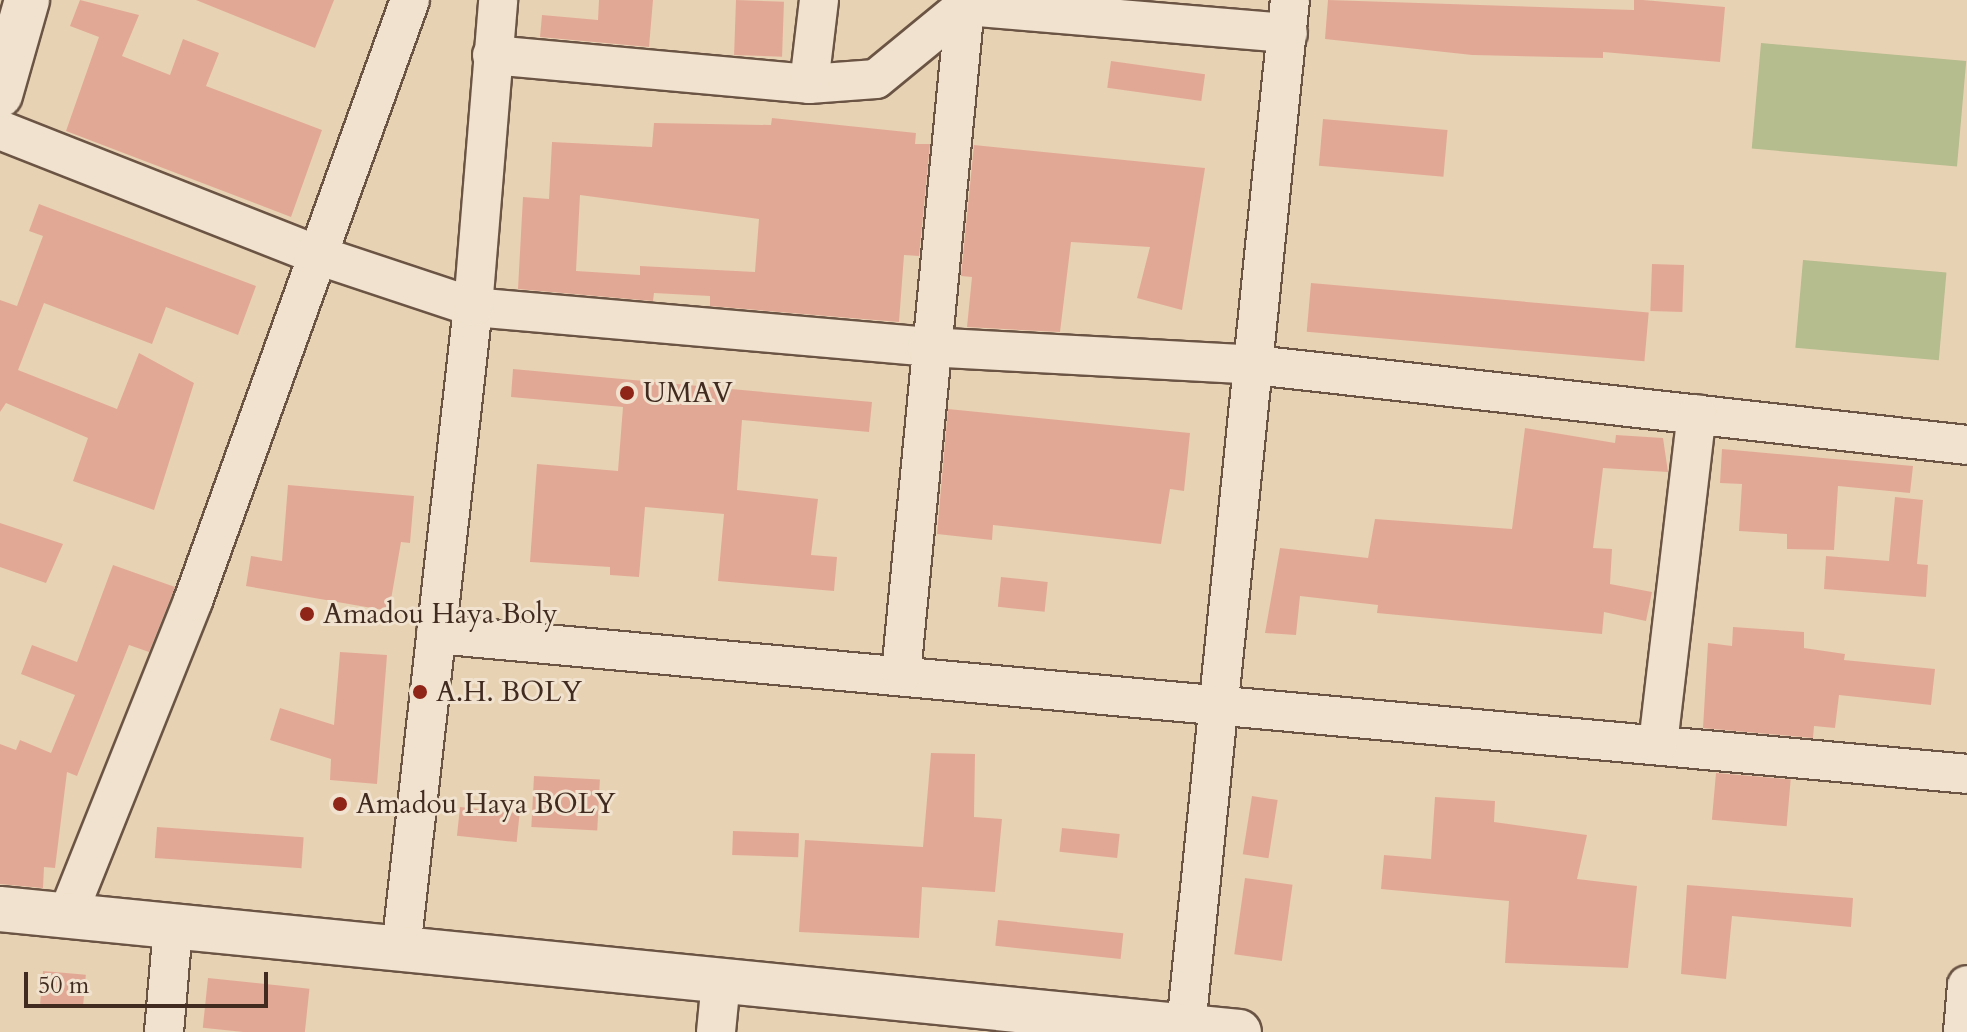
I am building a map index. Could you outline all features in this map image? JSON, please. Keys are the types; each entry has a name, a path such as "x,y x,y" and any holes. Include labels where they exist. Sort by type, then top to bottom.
{"street":[{"path":"67,916 193,601 314,254 410,0"},
{"path":"401,949 473,307 498,0"},
{"path":"809,84 819,0"},
{"path":"0,95 17,4"},
{"path":"492,55 809,84 876,79 965,6 1289,16 1222,703 1186,1027"},
{"path":"901,674 927,347 965,6"},
{"path":"0,130 314,254 473,307 927,347 1255,365 1967,445"},
{"path":"1658,744 1697,414"},
{"path":"436,634 1222,703 1967,774"},
{"path":"0,909 1239,1032"},
{"path":"164,1032 173,926"},
{"path":"716,1032 721,981"},
{"path":"1963,1032 1967,985"}],"green space":[{"path":"1761,43 1966,61 1957,167 1752,149"},
{"path":"1803,260 1946,273 1939,360 1795,348"}],"building":[{"path":"80,0 139,15 122,56 170,75 183,39 219,53 206,86 322,130 291,217 66,131 99,37 70,26"},
{"path":"196,0 334,0 315,48"},
{"path":"599,0 653,0 649,47 540,37 542,15 598,20"},
{"path":"736,0 784,2 782,57 734,55"},
{"path":"1328,0 1634,10 1634,0 1643,0 1725,7 1720,62 1603,52 1603,58 1472,55 1325,39"},
{"path":"1111,61 1205,74 1201,101 1107,88"},
{"path":"772,118 916,133 915,144 930,144 919,256 904,255 899,322 710,306 710,296 654,293 653,301 518,289 523,197 549,199 552,142 652,147 654,123 771,125","holes":["580,195 759,219 755,272 640,266 640,275 576,271"]},
{"path":"1323,119 1448,130 1443,177 1319,166"},
{"path":"974,145 1205,168 1182,310 1137,298 1150,247 1071,242 1060,332 967,327 972,277 961,276"},
{"path":"39,204 256,286 238,335 166,307 152,344 44,303 18,370 117,409 139,353 194,383 154,510 73,481 88,438 6,403 0,412 0,300 17,306 43,236 29,231"},
{"path":"1652,264 1684,265 1682,312 1650,311"},
{"path":"1311,283 1649,313 1644,361 1307,332"},
{"path":"513,369 872,402 869,432 742,420 737,490 818,499 811,555 837,557 834,591 718,581 724,514 645,507 639,577 610,575 610,567 530,562 537,464 618,471 623,407 511,397"},
{"path":"948,409 1190,433 1184,491 1170,489 1161,544 993,525 992,540 937,534"},
{"path":"1525,428 1615,443 1616,435 1663,438 1668,472 1603,468 1593,548 1612,549 1610,584 1652,592 1646,621 1604,612 1602,634 1377,613 1378,605 1300,596 1296,635 1265,633 1280,548 1368,558 1375,519 1512,529"},
{"path":"1722,449 1913,466 1910,493 1838,486 1834,550 1787,549 1787,534 1739,531 1742,484 1720,483"},
{"path":"288,485 414,496 410,543 401,542 389,611 246,586 251,556 282,561"},
{"path":"1895,497 1923,500 1917,564 1928,565 1926,597 1824,589 1826,556 1889,561"},
{"path":"0,523 63,544 46,583 0,567"},
{"path":"113,565 175,587 149,652 129,645 77,776 67,772 55,868 44,867 43,888 0,884 0,744 16,750 20,740 51,753 75,695 21,674 32,645 77,662"},
{"path":"1001,577 1048,582 1045,612 998,607"},
{"path":"1733,627 1804,632 1804,648 1845,654 1844,660 1935,669 1931,705 1839,695 1835,728 1814,726 1813,738 1703,728 1708,643 1732,646"},
{"path":"340,652 387,655 377,784 330,780 331,759 270,740 280,708 334,725"},
{"path":"931,753 975,754 974,817 1002,819 995,892 922,887 919,938 799,932 805,840 923,847"},
{"path":"1716,773 1791,780 1787,826 1712,820"},
{"path":"534,776 600,779 597,830 531,827"},
{"path":"1252,796 1278,800 1268,858 1243,854"},
{"path":"1435,797 1495,801 1494,822 1587,835 1577,879 1637,886 1628,968 1505,963 1509,901 1381,889 1384,855 1431,859"},
{"path":"460,807 520,813 517,842 457,836"},
{"path":"157,827 304,837 301,868 155,858"},
{"path":"1062,828 1120,834 1117,858 1059,852"},
{"path":"733,831 799,833 798,857 732,855"},
{"path":"1245,878 1293,885 1282,961 1234,954"},
{"path":"1687,885 1853,898 1851,927 1732,916 1726,979 1681,974"},
{"path":"998,920 1123,933 1121,959 995,946"},
{"path":"43,971 86,975 83,1008 40,1004"},
{"path":"208,978 309,989 305,1032 243,1032 203,1028"}],"place":[{"name":"UMAV","path":"627,393"},
{"name":"Amadou Haya Boly","path":"307,614"},
{"name":"A.H. BOLY","path":"420,692"},
{"name":"Amadou Haya BOLY","path":"340,804"}]}
